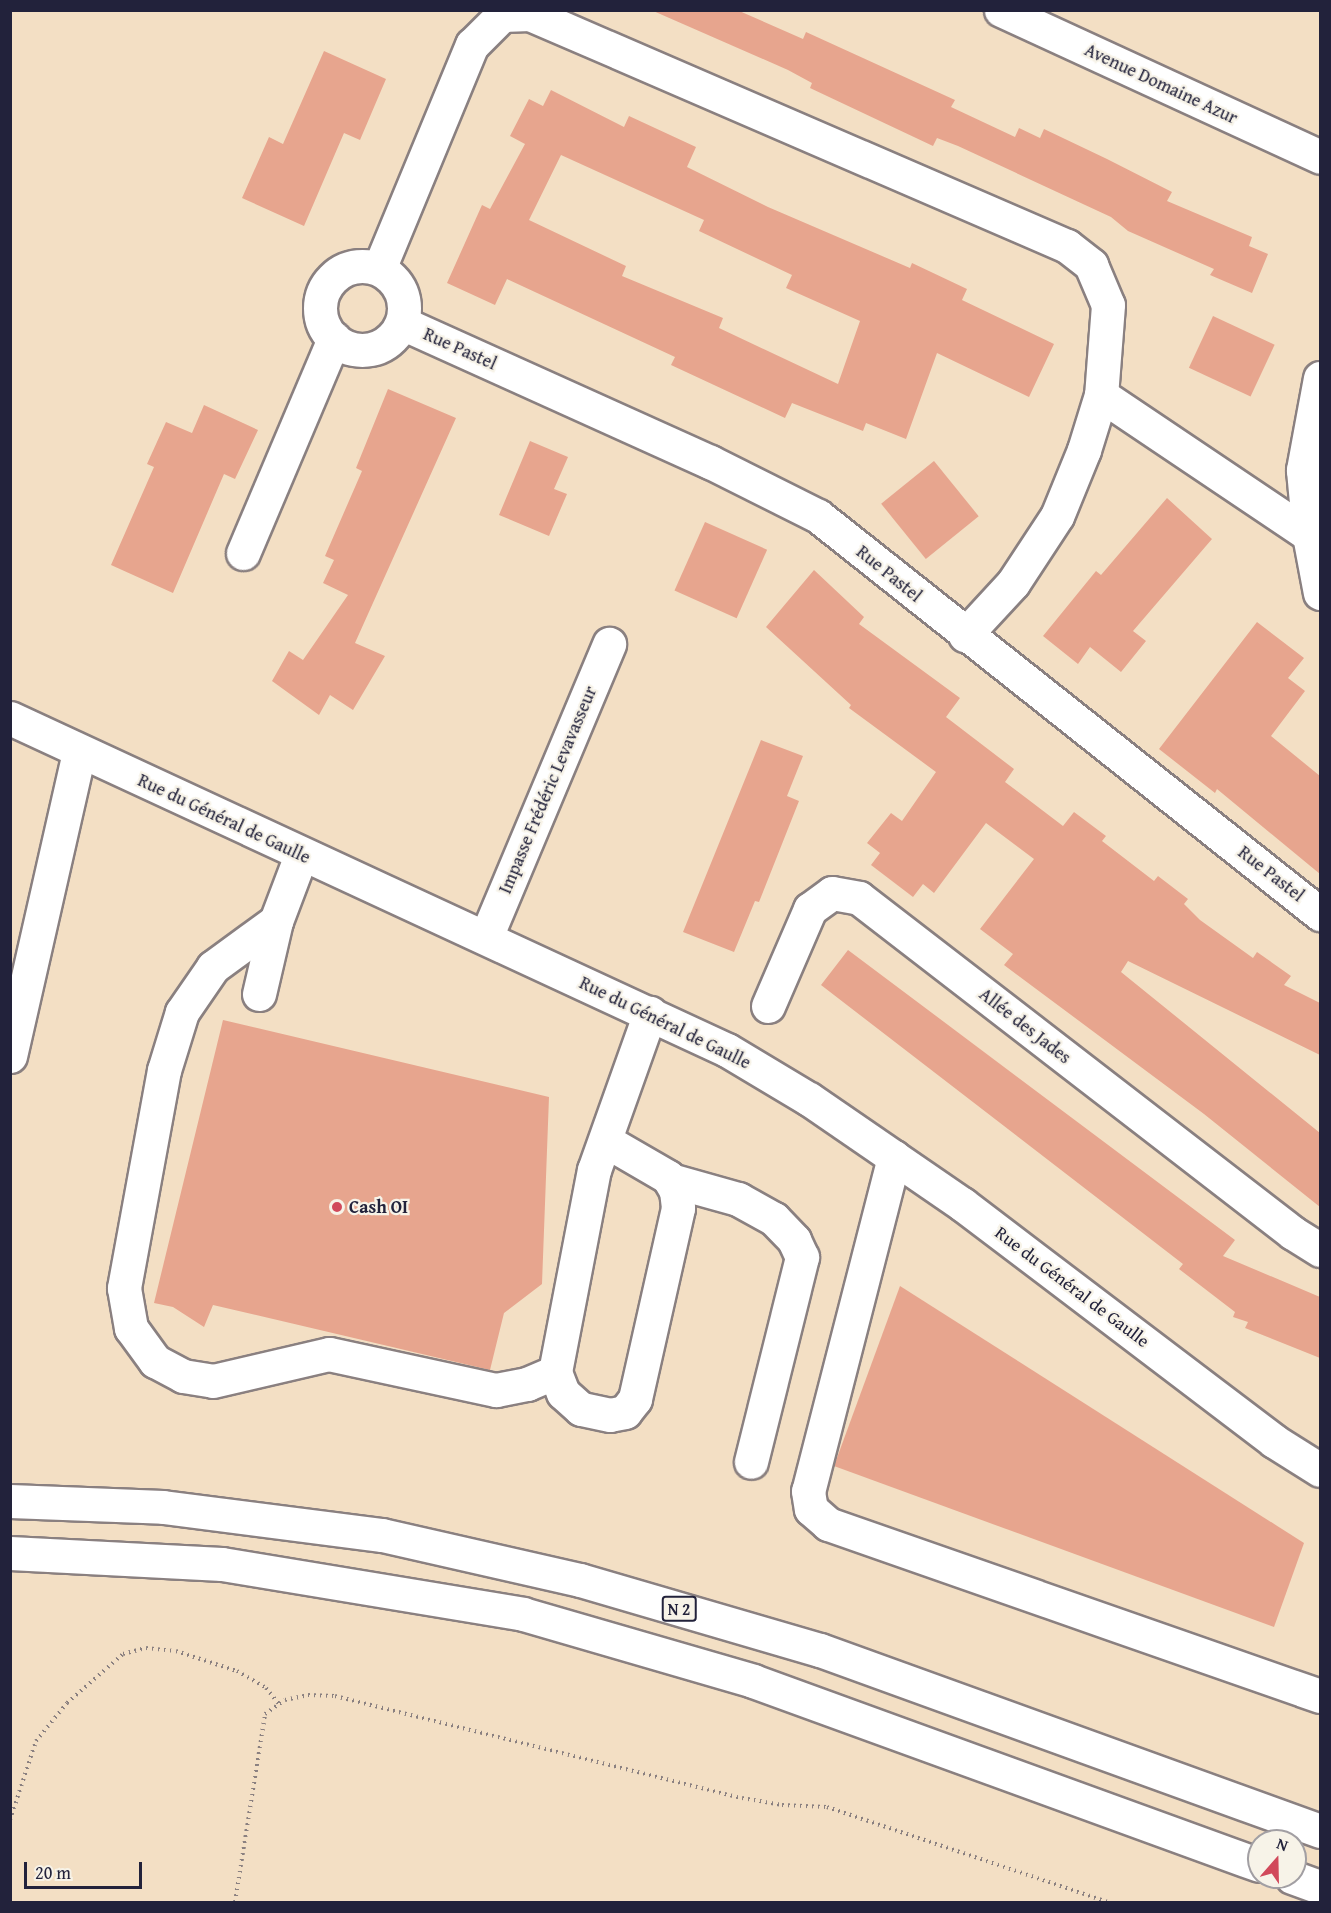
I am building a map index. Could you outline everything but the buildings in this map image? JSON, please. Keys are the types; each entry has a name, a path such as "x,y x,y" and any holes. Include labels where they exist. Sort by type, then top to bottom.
{"main road":[{"name":"Avenue Domaine Azur","path":"1001,10 1320,157"},
{"path":"379,269 472,45 502,15 530,14 1067,246 1091,265 1108,305 1101,395 1084,450 1057,516 1013,583 965,635"},
{"path":"352,267 379,269 390,276 401,292 405,310 402,323 385,344 373,350 352,349 334,339 321,317 320,304 330,280 352,267"},
{"name":"Rue Pastel","path":"402,323 710,462 818,516 965,635 1320,914"},
{"path":"243,553 334,339"},
{"path":"1320,378 1303,470 1315,533 1320,593"},
{"path":"1101,395 1315,533"},
{"name":"Impasse Frédéric Levavasseur","path":"486,937 609,644"},
{"name":"Rue du Général de Gaulle","path":"10,718 301,855 486,937 727,1050 894,1157 962,1204 1274,1441 1320,1470"},
{"path":"10,1056 79,752"},
{"path":"259,994 276,921 301,855"},
{"name":"Allée des Jades","path":"768,1006 810,909 832,893 859,898 1293,1233 1320,1250"},
{"path":"276,921 213,967 182,1012 164,1070 124,1288 131,1328 155,1360 183,1376 213,1381 328,1354 496,1390 527,1384 555,1372"},
{"path":"650,1013 606,1142 594,1170 555,1372 563,1393 581,1409 610,1415 625,1412 635,1399 678,1208 670,1180"},
{"path":"606,1142 670,1180 738,1199 774,1219 794,1240 802,1257 751,1462"},
{"path":"894,1157 808,1491 811,1509 828,1524 1320,1696"},
{"name":"N 2","path":"10,1501 163,1506 382,1535 580,1580 820,1650 1320,1831"},
{"path":"10,1553 222,1564 523,1614 753,1681 1247,1861"}],"path":[{"path":"10,1820 36,1741 67,1703 123,1654 146,1648 176,1651 237,1671 266,1688 279,1704"},
{"path":"235,1902 265,1714 279,1704 308,1695 335,1696 742,1798 782,1805 827,1807 1107,1902"}],"place":[{"name":"Cash OI","path":"337,1207"}]}
